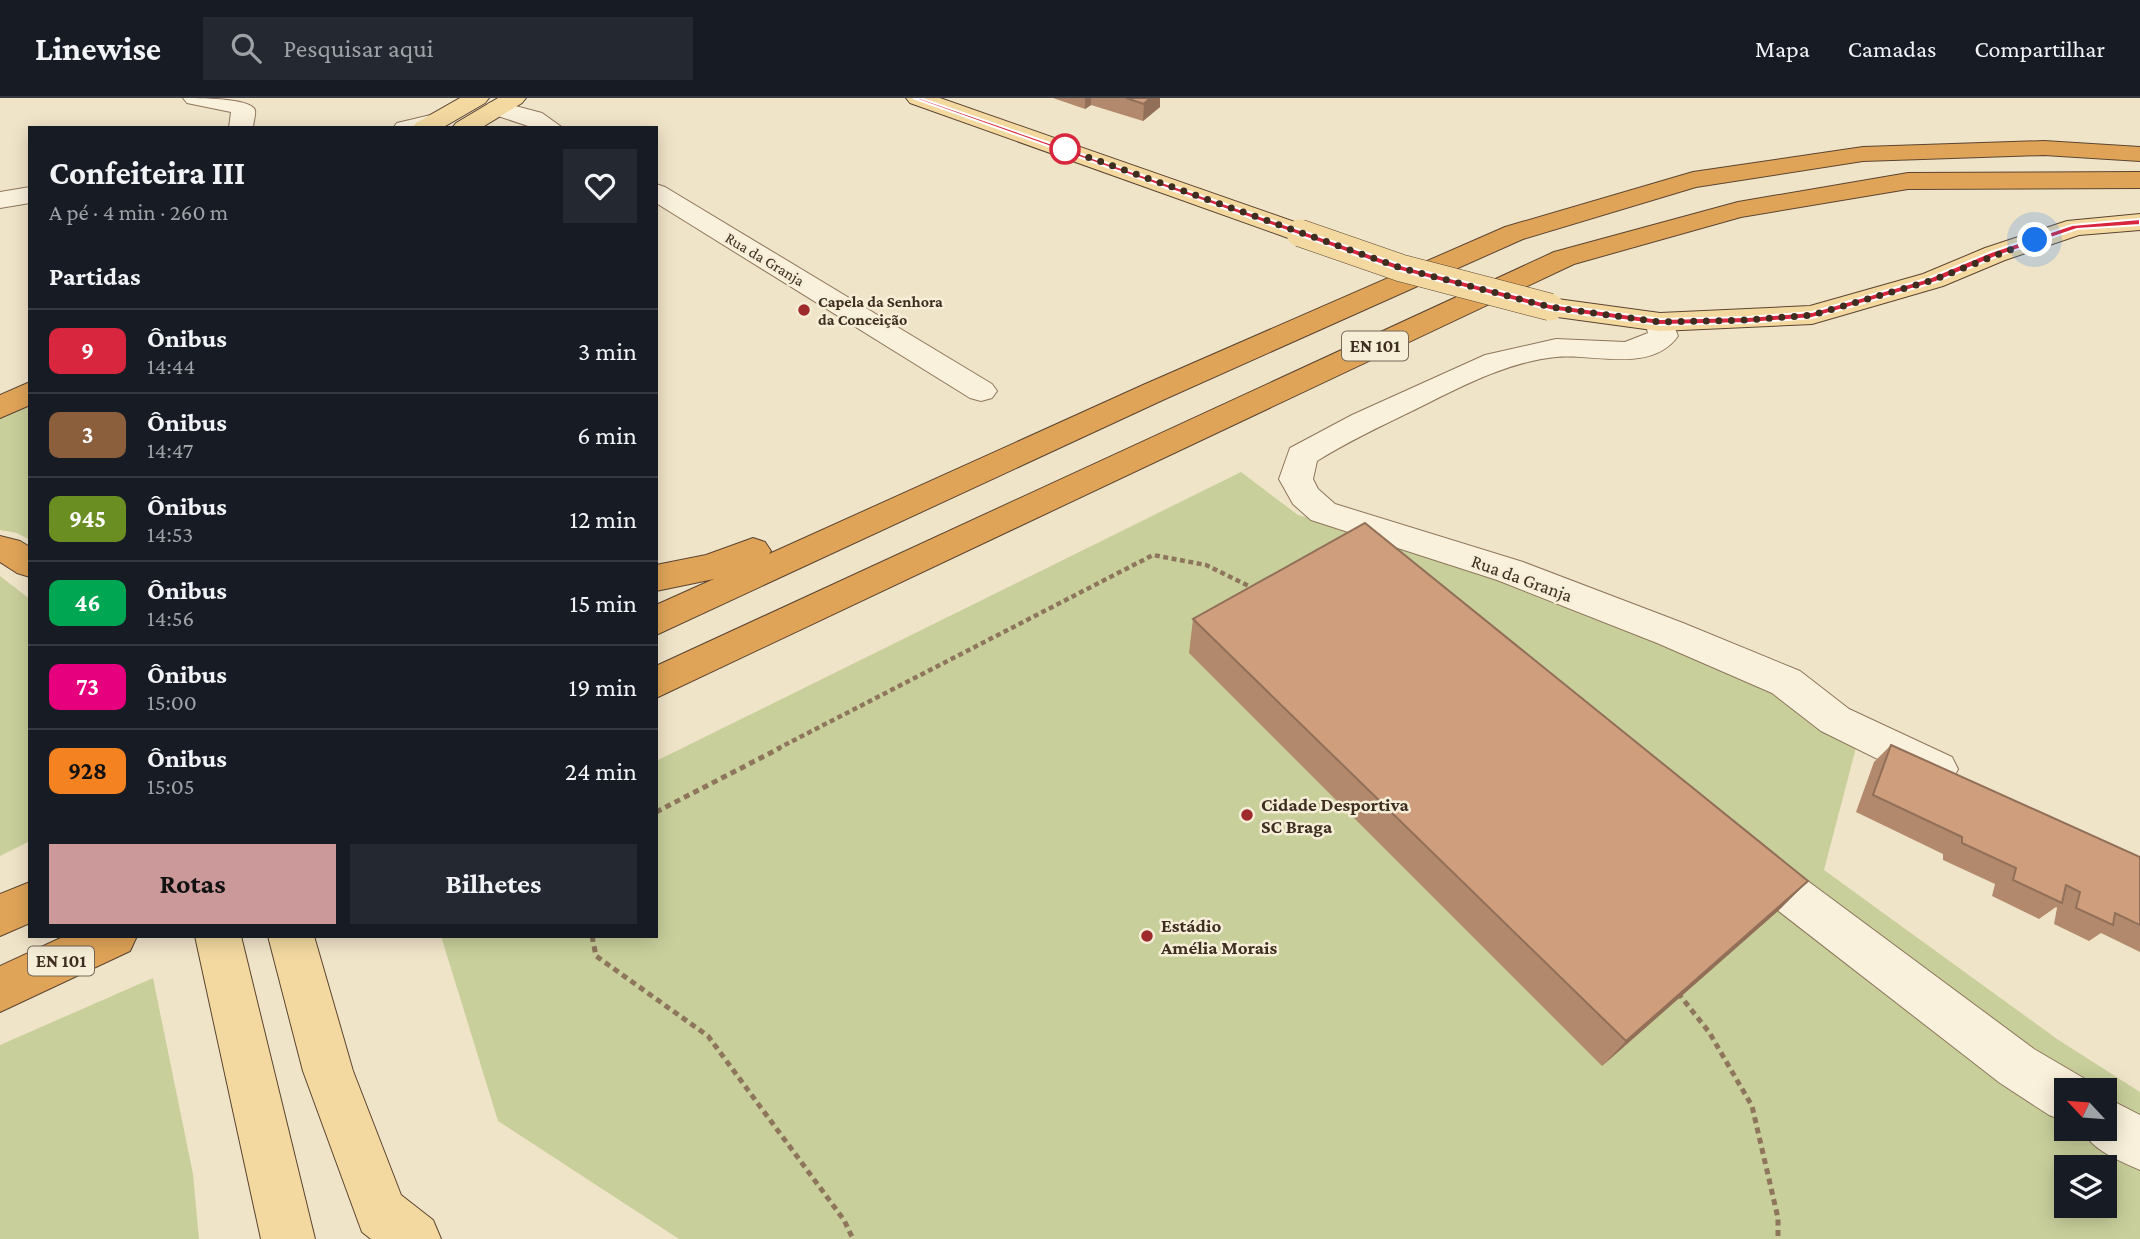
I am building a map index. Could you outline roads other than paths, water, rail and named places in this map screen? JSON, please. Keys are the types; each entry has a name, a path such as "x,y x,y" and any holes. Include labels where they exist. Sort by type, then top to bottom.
{"highway":[{"name":"EN 101","path":"658,620 1154,392 1514,233 1693,180 1863,154 2044,148 2140,153"},
{"name":"EN 101","path":"658,682 1564,258 1738,210 1908,181 2140,180"},
{"path":"658,578 711,567 856,511 1098,405 1154,392"},
{"path":"0,408 28,393"},
{"path":"0,549 8,550 28,563"},
{"name":"EN 101","path":"2,989 110,938"}],"main road":[{"path":"918,98 1401,268 1550,307 1660,322 1812,315 1933,280 1995,254 2076,227 2140,222"},
{"path":"430,124 496,101"},
{"path":"466,126 496,101"},
{"path":"218,938 288,1239"},
{"path":"292,938 328,1071 381,1213 414,1239"}],"street":[{"path":"195,98 228,102 243,110 242,126"},
{"path":"496,101 548,126"},
{"name":"Rua da Granja","path":"658,193 981,391"},
{"path":"0,200 28,195"},
{"name":"Rua da Granja","path":"1660,322 1663,336 1651,346 1634,352 1557,348 1528,353 1494,362 1432,388 1322,443 1302,456 1296,479 1305,496 1323,512 1510,571 1786,682 1835,719 1965,782"},
{"path":"1751,864 2017,1066 2054,1089"},
{"path":"2118,1130 2140,1144"}],"place":[{"name":"Capela da Senhora da Conceição","path":"804,310"},
{"name":"Cidade Desportiva SC Braga","path":"1247,815"},
{"name":"Estádio Amélia Morais","path":"1147,936"}]}
